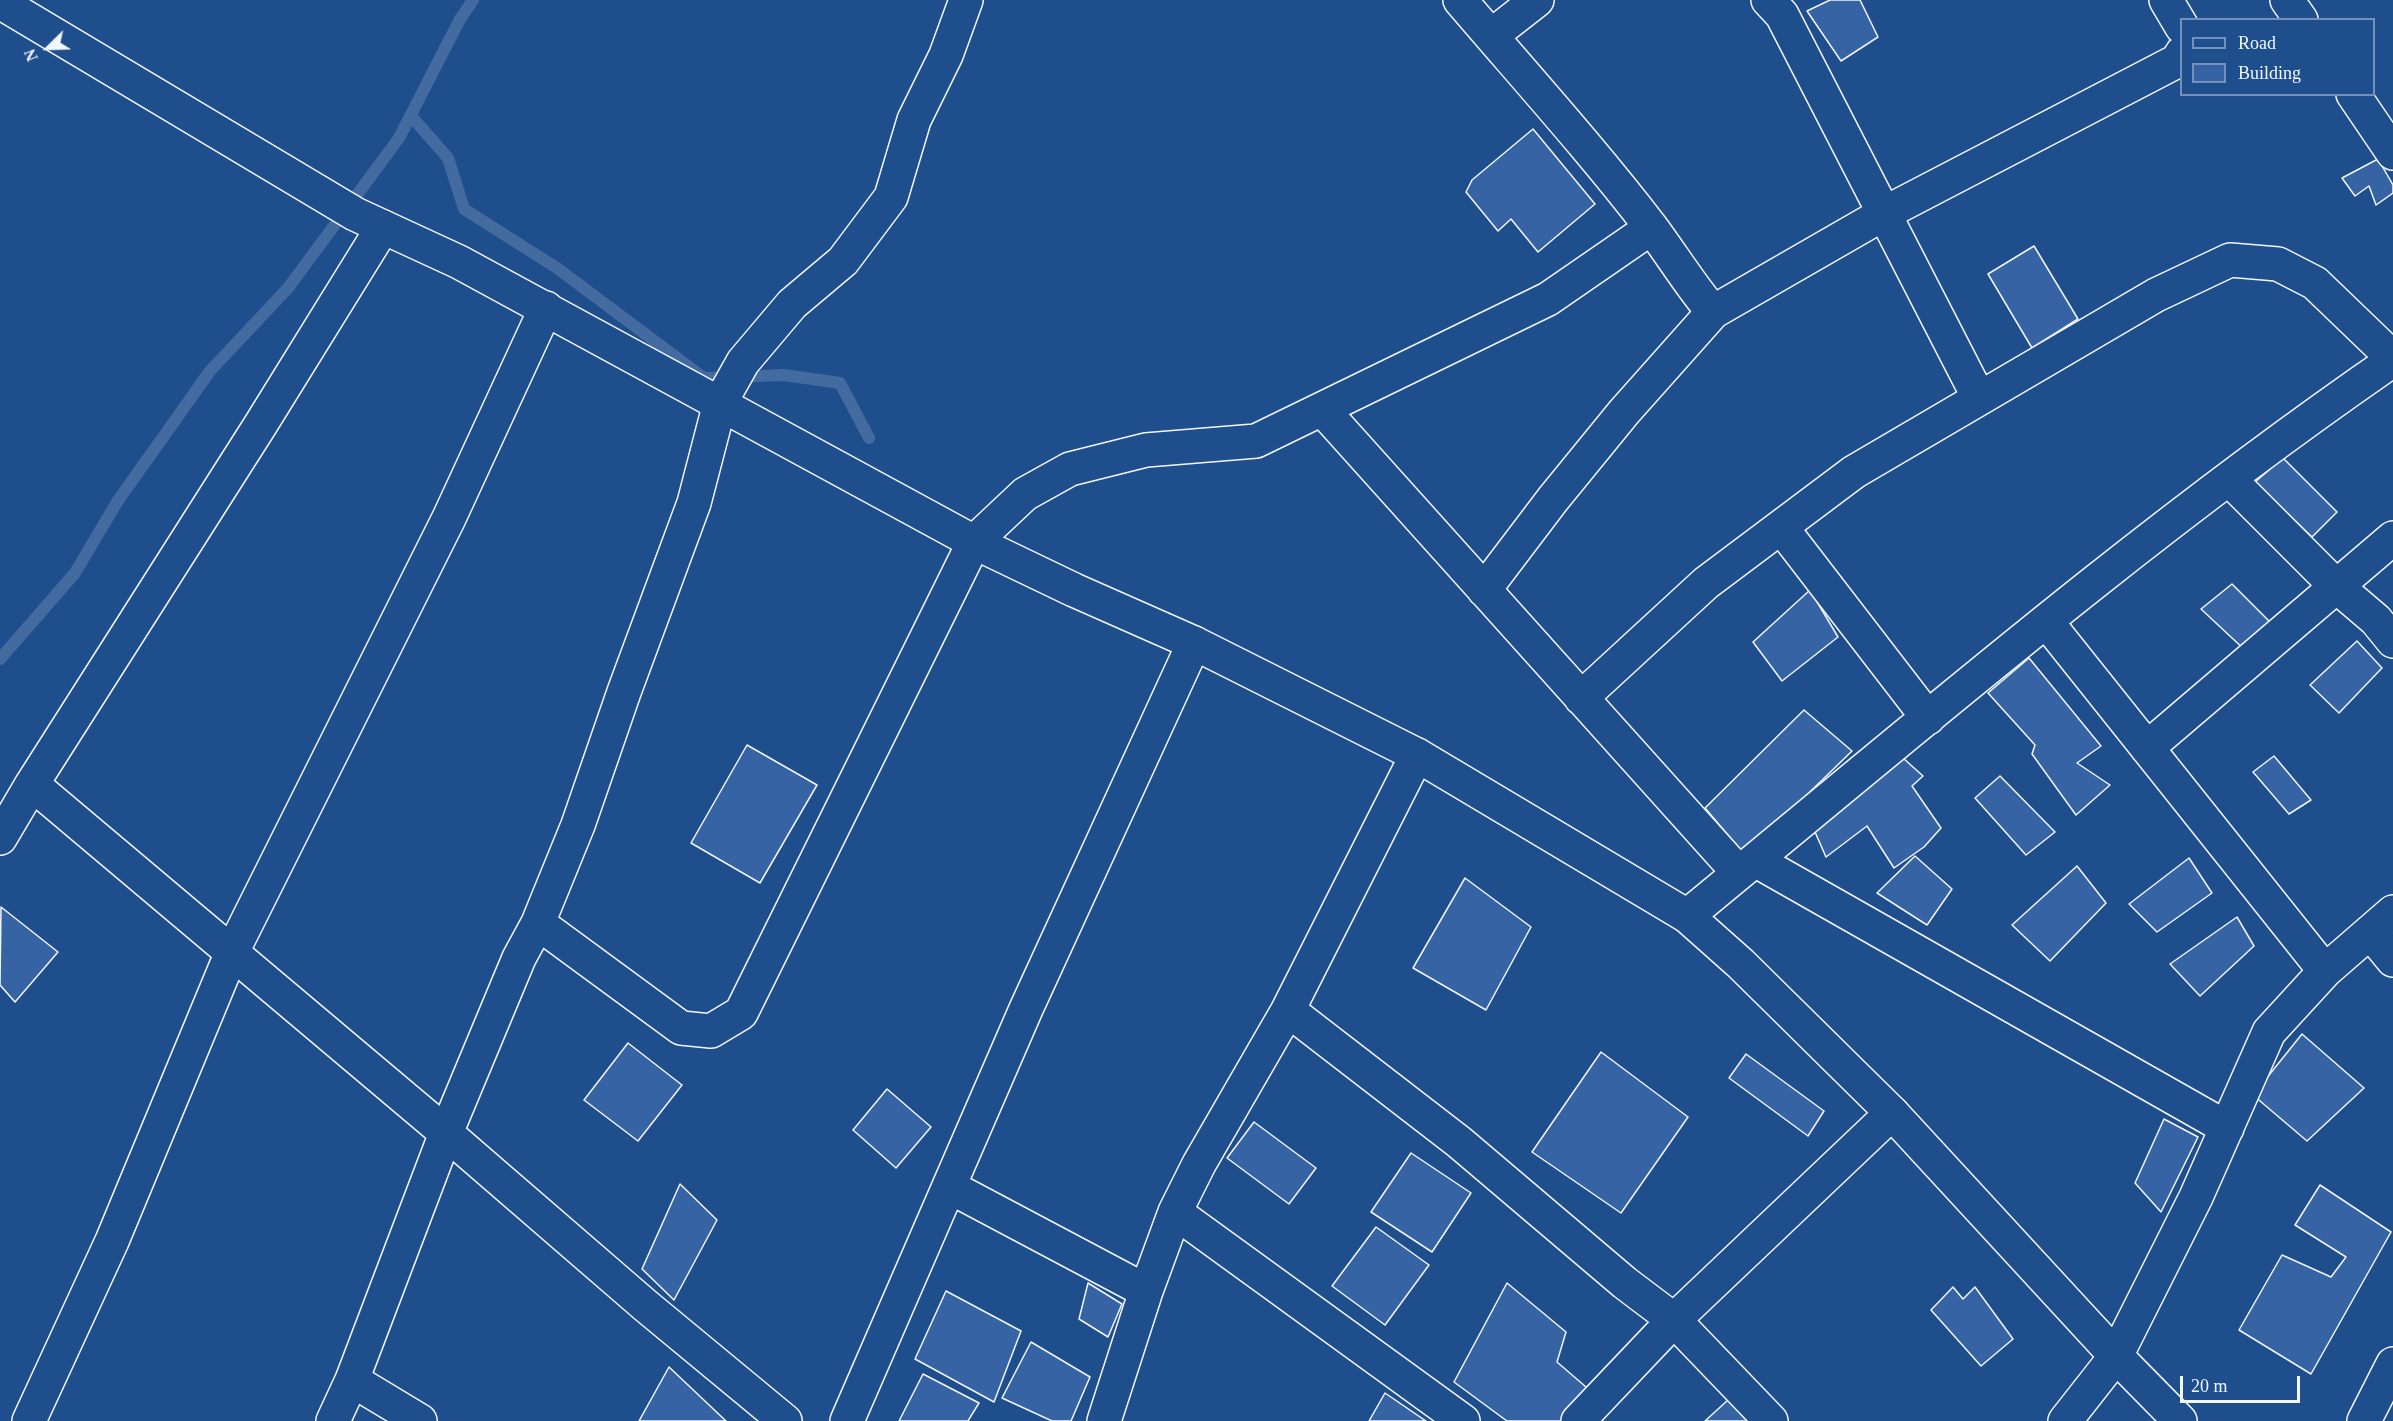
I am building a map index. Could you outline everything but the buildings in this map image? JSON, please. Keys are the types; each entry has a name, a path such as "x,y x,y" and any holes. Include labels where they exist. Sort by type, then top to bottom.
{"street":[{"path":"333,1421 352,1380 446,1133 519,958 538,923 578,825 620,703 694,503 720,403 743,362 792,304 843,261 891,197 914,120 946,55 966,0"},
{"path":"1460,0 1651,228 1695,291 1713,312"},
{"path":"1491,36 1537,0"},
{"path":"1768,0 1782,15 1979,398"},
{"path":"2166,0 2180,25"},
{"path":"2288,0 2300,18"},
{"path":"0,2 369,220 459,262 546,308 974,542 1074,590 1194,643 1417,755 1687,916 1741,964 1892,1113 2116,1356 2180,1421"},
{"path":"1484,590 1617,421 1713,312 1885,213 2177,61 2180,55"},
{"path":"2353,96 2393,153"},
{"path":"0,838 369,220"},
{"path":"538,923 681,1028 711,1031 741,1013 974,542 1025,494 1070,469 1146,450 1256,441 1548,300 1651,228"},
{"path":"1581,698 1706,583 1854,472 2156,295 2230,260 2278,264 2315,283 2393,359 2316,413 2046,621 1687,916"},
{"path":"29,1421 112,1241 232,952 449,518 546,308"},
{"path":"1322,409 1581,698 1747,867 2227,1128"},
{"path":"2229,480 2335,585 2376,620 2393,641"},
{"path":"1781,527 1928,718"},
{"path":"2147,748 2335,585 2393,538"},
{"path":"2046,621 2325,971"},
{"path":"847,1421 1045,966 1194,643"},
{"path":"1112,1417 1146,1290 1175,1212 1199,1164 1288,1010 1417,755"},
{"path":"32,784 446,1133 646,1306 785,1421"},
{"path":"2065,1421 2116,1356 2196,1197 2269,1032 2325,971 2381,922 2393,960"},
{"path":"1288,1010 1459,1142 1625,1283 1674,1320 1771,1421"},
{"path":"1578,1421 1674,1320 1892,1113"},
{"path":"950,1187 1146,1290"},
{"path":"1175,1212 1463,1421"},
{"path":"2364,1421 2393,1364"},
{"path":"352,1380 420,1421"}],"waterway":[{"path":"0,659 75,573 117,502 210,371 288,288 399,138 459,21 473,0"},
{"path":"411,116 448,158 464,209 557,268 704,378 784,375 840,383 869,438"}]}
